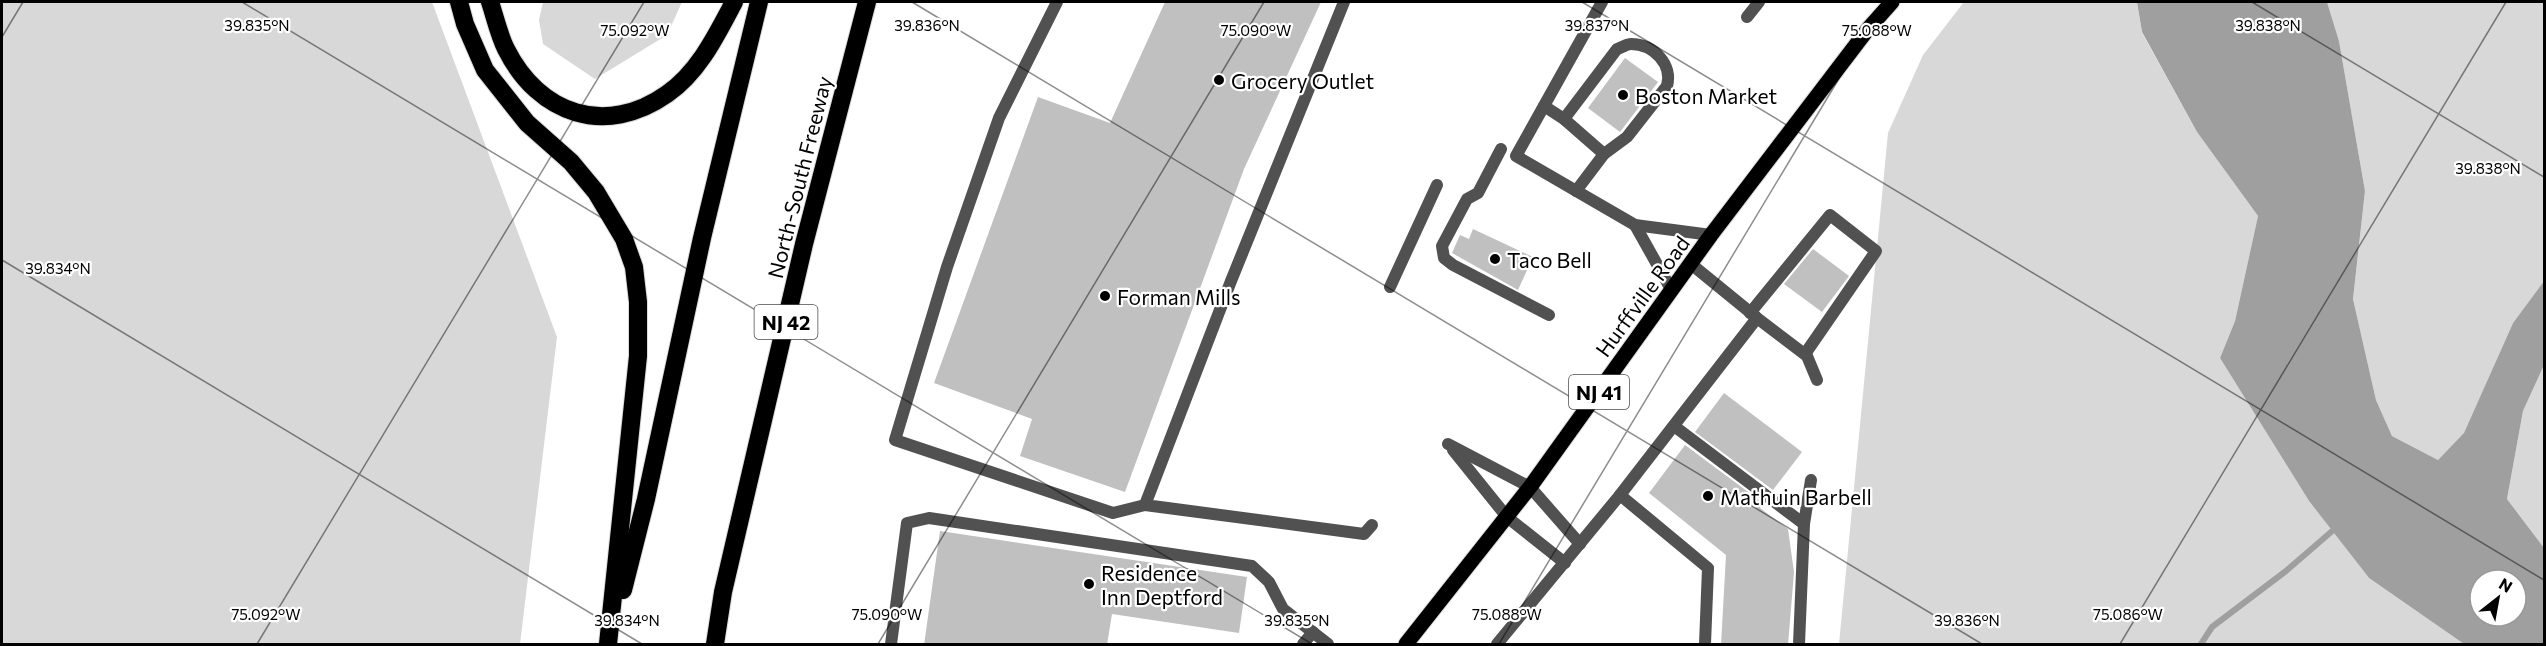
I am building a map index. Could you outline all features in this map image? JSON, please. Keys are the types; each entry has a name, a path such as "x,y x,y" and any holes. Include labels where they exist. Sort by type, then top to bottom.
{"highway":[{"path":"459,2 465,24 485,70 527,123 571,162 591,185 624,238 634,267 638,356 608,645"},
{"path":"490,2 506,49 520,72 539,94 572,112 593,117 619,116 640,109 668,93 689,73 717,37 734,2"},
{"path":"608,645 646,499 702,238 759,2"},
{"name":"North-South Freeway","path":"715,645 723,592 804,244 867,2"},
{"path":"723,592 726,645"}],"main road":[{"path":"1868,29 1881,2"},
{"name":"Hurffville Road","path":"1407,645 1530,487 1712,235 1868,29 1892,2"}],"lane":[{"path":"1057,2 999,118 946,267 895,440 1113,513 1144,505 1364,534 1372,525"},
{"path":"1144,505 1231,281 1344,2"},
{"path":"1602,2 1516,156 1635,225 1712,235"},
{"path":"1747,17 1759,2"},
{"path":"1564,119 1617,49 1630,44 1646,48 1661,58 1668,68 1670,77 1667,86 1627,137 1604,154 1576,191"},
{"path":"1544,106 1564,119 1604,154"},
{"path":"1501,149 1442,246 1444,258 1453,265 1549,315"},
{"path":"1390,287 1437,185"},
{"path":"1497,645 1674,426 1830,214 1876,251 1804,354"},
{"path":"1635,225 1672,291"},
{"path":"1691,264 1804,354 1817,380"},
{"path":"1674,426 1804,524"},
{"path":"1564,563 1507,517 1448,444 1530,487 1580,544"},
{"path":"1799,645 1804,524 1811,480"},
{"path":"1620,495 1708,568 1705,645"},
{"path":"891,645 907,523 929,518 1252,566 1269,582 1283,609 1328,645"},
{"path":"1303,645 1313,632"}],"shaded area":[{"path":"2,2 432,2 557,337 520,644 2,644"},
{"path":"543,2 682,2 667,35 595,79 543,44 539,20"},
{"path":"1964,2 2137,2 2142,33 2197,132 2258,216 2235,321 2220,358 2309,501 2369,578 2464,644 1839,644 1888,133 1923,55"},
{"path":"2137,2 2327,2 2339,41 2365,191 2353,299 2376,400 2392,436 2438,460 2464,433 2513,323 2544,281 2544,365 2523,411 2507,499 2544,548 2544,644 2464,644 2369,578 2309,501 2220,358 2235,321 2258,216 2197,132 2142,32"},
{"path":"2327,2 2544,2 2544,281 2513,323 2464,434 2438,460 2392,436 2376,400 2353,299 2365,191 2339,41"},
{"path":"2544,365 2544,548 2507,499 2523,411"}],"building":[{"path":"1165,2 1321,2 1244,169 1125,492 1020,456 1032,419 934,383 1038,97 1110,123"},
{"name":"Boston Market","path":"1625,58 1658,82 1620,132 1588,108"},
{"name":"Taco Bell","path":"1473,229 1533,257 1518,290 1452,253 1460,235 1469,239"},
{"path":"1813,249 1849,276 1822,312 1784,284"},
{"path":"1724,393 1802,452 1773,490 1695,432"},
{"path":"1685,445 1763,503 1760,508 1788,529 1794,572 1788,645 1721,645 1726,555 1649,493"},
{"name":"Residence Inn Deptford","path":"940,531 1247,577 1239,633 1112,614 1107,645 924,645"}],"waterway":[{"path":"2201,644 2212,627 2286,571 2338,526"}],"place":[{"name":"Grocery Outlet","path":"1219,80"},
{"name":"Boston Market","path":"1623,95"},
{"name":"Taco Bell","path":"1495,259"},
{"name":"Forman Mills","path":"1105,296"},
{"name":"Mathuin Barbell","path":"1708,496"},
{"name":"Residence Inn Deptford","path":"1089,584"}]}
